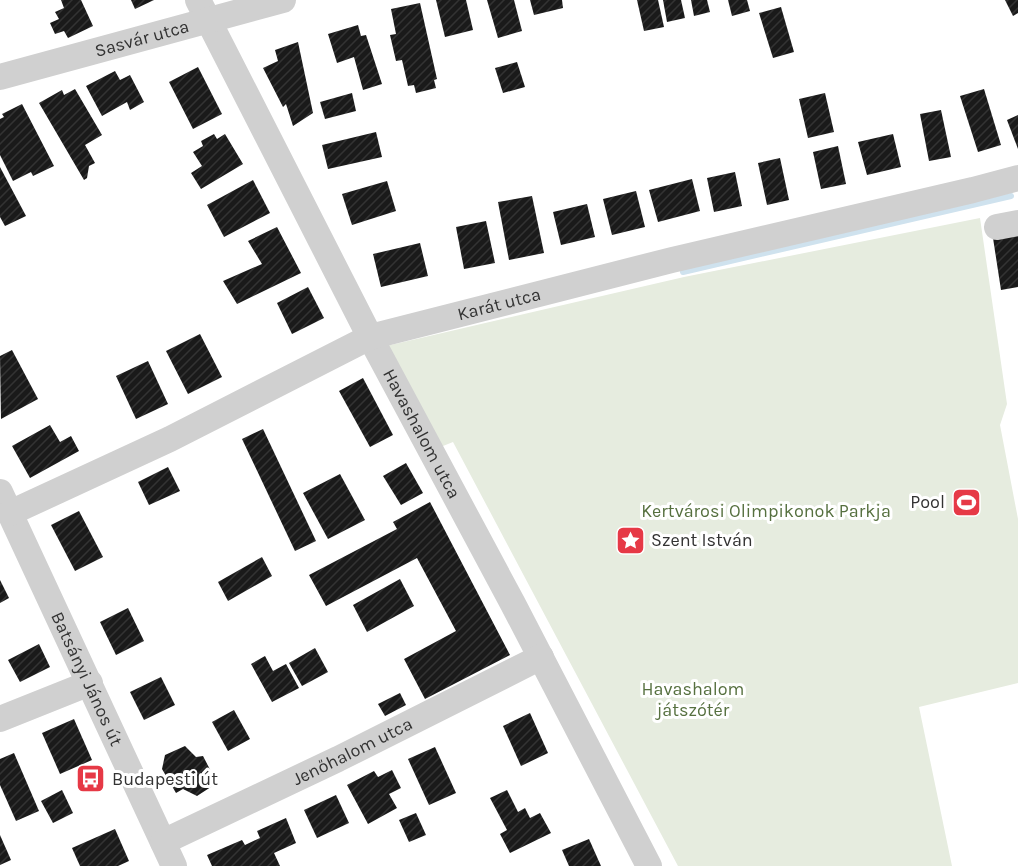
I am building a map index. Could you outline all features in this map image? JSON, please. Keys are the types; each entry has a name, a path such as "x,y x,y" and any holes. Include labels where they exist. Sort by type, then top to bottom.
{"street":[{"name":"Sasvár utca","path":"0,78 202,10 283,0"},
{"name":"Havashalom utca","path":"202,10 370,337 541,657 649,866"},
{"name":"Karát utca","path":"5,502 170,439 370,337 672,260 1018,177"},
{"name":"Batsányi János út","path":"5,502 174,866"},
{"name":"Jenőhalom utca","path":"163,842 338,759 541,657"},
{"path":"0,719 90,683"}],"green space":[{"name":"Kertvárosi Olimpikonok Parkja","path":"980,218 1007,404 1000,425 1018,519 1018,683 919,707 952,866 678,866 453,442 438,448 382,347 684,277"}],"building":[{"path":"61,0 81,0 93,26 68,38 64,31 55,34 50,23 59,19 55,12 64,8"},
{"path":"131,0 154,0 135,9"},
{"path":"436,0 466,0 473,30 445,37"},
{"path":"487,0 514,0 522,31 498,38"},
{"path":"530,0 562,0 563,8 534,15"},
{"path":"637,0 658,0 664,27 644,31"},
{"path":"663,0 681,0 685,18 667,22"},
{"path":"691,0 707,0 710,12 694,16"},
{"path":"728,0 747,0 750,11 732,16"},
{"path":"1005,0 1018,0 1018,13 1013,16"},
{"path":"420,3 437,79 434,80 436,88 416,93 414,85 408,86 402,60 396,61 390,35 396,34 391,9"},
{"path":"781,7 794,52 773,58 759,13"},
{"path":"358,25 361,36 366,35 382,84 363,90 354,57 337,63 328,34"},
{"path":"298,42 313,113 293,126 286,104 283,107 263,68 278,61 275,50"},
{"path":"517,62 525,87 503,93 495,68"},
{"path":"198,67 222,114 193,129 169,82"},
{"path":"115,71 120,80 130,75 144,102 130,110 127,102 102,116 86,86"},
{"path":"75,89 102,135 85,145 95,163 89,166 87,178 84,180 39,103 62,90 64,95"},
{"path":"984,89 1001,145 978,152 960,96"},
{"path":"352,93 356,111 325,119 320,102"},
{"path":"825,93 834,132 808,138 799,99"},
{"path":"22,104 54,166 33,176 31,172 13,181 0,155 0,119 4,117 2,114"},
{"path":"941,110 951,157 929,161 920,114"},
{"path":"1018,115 1018,149 1007,120"},
{"path":"376,132 382,157 328,169 322,145"},
{"path":"214,134 217,139 225,134 243,164 201,189 191,173 202,166 193,152 203,146 201,141"},
{"path":"893,134 901,167 867,175 858,142"},
{"path":"838,146 846,184 821,189 813,152"},
{"path":"780,158 789,200 767,205 758,163"},
{"path":"0,167 26,216 5,226 0,217"},
{"path":"735,172 742,206 714,212 707,178"},
{"path":"692,179 700,211 658,222 649,190"},
{"path":"253,180 270,213 224,237 207,205"},
{"path":"387,181 396,211 352,225 342,194"},
{"path":"636,191 645,227 612,235 603,199"},
{"path":"532,196 544,253 509,260 498,202"},
{"path":"587,204 595,237 561,245 553,212"},
{"path":"486,221 495,263 464,269 456,227"},
{"path":"277,227 301,273 237,304 223,281 262,264 248,241"},
{"path":"1018,235 1018,287 1001,290 993,238"},
{"path":"420,243 428,276 381,287 373,254"},
{"path":"308,287 324,318 292,334 277,303"},
{"path":"200,334 222,377 188,394 166,351"},
{"path":"12,350 38,399 1,419 0,356"},
{"path":"148,361 168,404 136,419 116,376"},
{"path":"363,378 393,435 370,447 339,391"},
{"path":"50,425 60,442 71,436 79,451 30,478 12,446"},
{"path":"263,429 316,541 295,551 242,439"},
{"path":"406,463 423,493 401,505 383,476"},
{"path":"168,467 180,491 149,505 138,482"},
{"path":"340,474 365,520 328,539 303,493"},
{"path":"430,502 510,655 425,699 404,659 456,631 417,558 326,606 309,575 397,529 393,522"},
{"path":"79,511 103,557 75,571 51,525"},
{"path":"262,557 272,576 228,601 218,582"},
{"path":"400,579 414,606 367,632 353,605"},
{"path":"0,580 9,598 0,603"},
{"path":"128,608 144,641 116,655 100,622"},
{"path":"39,644 50,667 20,682 8,660"},
{"path":"315,648 328,672 302,686 289,663"},
{"path":"265,656 273,671 286,664 299,688 272,702 251,664"},
{"path":"161,677 175,705 144,720 130,692"},
{"path":"400,693 406,705 385,716 378,704"},
{"path":"234,710 250,739 228,751 212,722"},
{"path":"530,713 548,753 521,766 503,726"},
{"path":"74,719 92,760 60,774 42,733"},
{"path":"185,746 196,757 203,756 217,783 197,796 183,789 176,793 162,769 165,755"},
{"path":"435,747 456,793 429,805 408,759"},
{"path":"14,753 39,811 16,821 0,785 0,759"},
{"path":"392,770 401,788 389,794 397,808 368,824 347,785 374,771 378,777"},
{"path":"62,790 73,813 53,823 41,801"},
{"path":"507,790 518,812 525,808 530,818 540,813 551,833 510,853 500,834 507,830 490,798"},
{"path":"336,795 349,823 317,838 304,810"},
{"path":"416,813 426,835 409,842 399,820"},
{"path":"286,818 296,843 274,853 280,866 212,866 207,855 242,840 245,845 260,838 257,831"},
{"path":"115,829 129,861 118,866 80,866 72,848"},
{"path":"0,835 11,860 0,865"},
{"path":"589,839 601,866 569,866 562,850"}],"waterway":[{"path":"683,272 1011,196"}],"place":[{"name":"Pool","path":"966,502"},
{"name":"Szent István","path":"630,540"},
{"name":"Budapesti út","path":"91,779"}],"park label":[{"name":"Havashalom játszótér","path":"693,699"}]}
